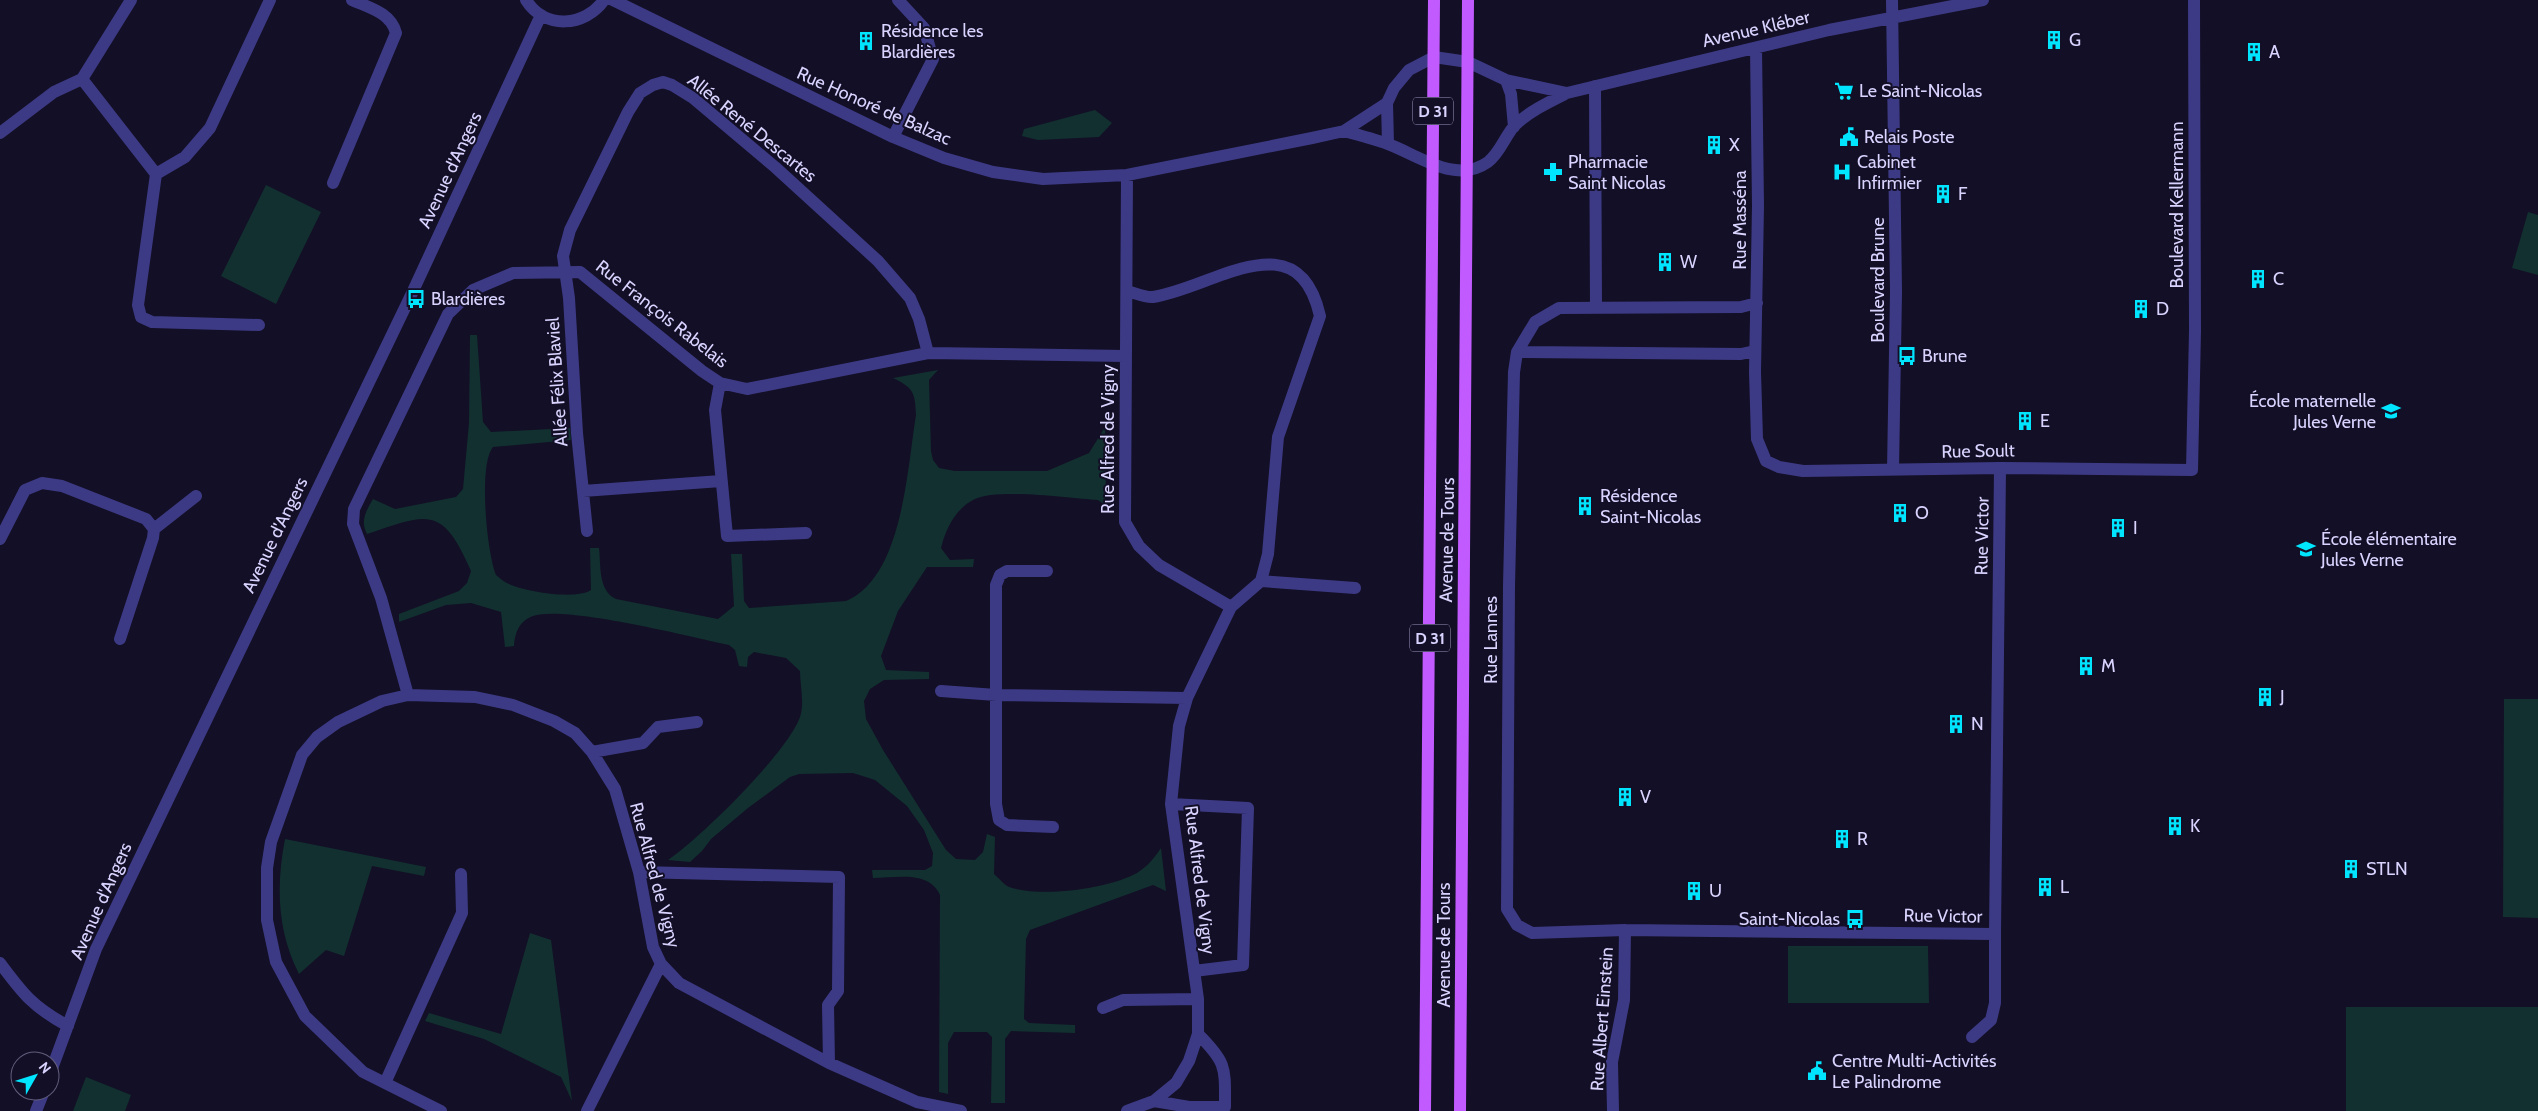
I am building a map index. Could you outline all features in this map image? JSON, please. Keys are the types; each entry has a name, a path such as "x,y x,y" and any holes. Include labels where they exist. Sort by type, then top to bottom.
{"main road":[{"name":"Avenue de Tours","path":"1425,1111 1434,0"},
{"name":"Avenue de Tours","path":"1460,1111 1468,0"}],"street":[{"path":"0,133 54,92 82,79 131,0"},
{"path":"156,174 185,157 210,128 270,0"},
{"path":"333,183 396,33 393,24 387,16 352,0"},
{"path":"526,0 540,15 555,21 570,22 585,18 598,9 604,0"},
{"name":"Rue Honoré de Balzac","path":"613,0 893,137 944,158 993,172 1043,179 1127,175 1344,130"},
{"path":"893,137 934,59 924,28 898,0"},
{"name":"Boulevard Brune","path":"1892,0 1896,292 1893,470"},
{"name":"Avenue Kléber","path":"1567,93 1829,30 1983,0"},
{"name":"Boulevard Kellermann","path":"2192,470 2195,331 2194,0"},
{"name":"Avenue d'Angers","path":"59,1051 96,949 413,292 540,15"},
{"name":"Rue Masséna","path":"1756,48 1757,303 1755,351 1757,439 1766,461"},
{"path":"1388,144 1387,103 1394,88 1409,70 1434,57 1468,62 1506,80 1567,93"},
{"path":"82,79 156,174 138,305 141,316 152,322 259,326"},
{"path":"1506,80 1511,94 1514,126"},
{"name":"Allée René Descartes","path":"566,270 562,256 570,230 628,112 640,93 663,82 693,98 775,167 878,261 910,298 919,319 928,353"},
{"path":"1595,86 1596,308"},
{"path":"1344,130 1388,144 1433,165 1467,171 1488,162 1508,138 1514,126 1534,110 1567,93"},
{"path":"1344,130 1387,103"},
{"name":"Rue Alfred de Vigny","path":"1127,175 1125,522 1139,546 1159,565 1231,607 1187,698 1179,726 1171,804 1198,999 1198,1034 1189,1061 1176,1083 1154,1101 1127,1111"},
{"path":"1127,291 1152,298 1254,264 1275,263 1296,272 1310,286 1317,300 1320,316 1278,437 1268,554 1261,581 1231,607"},
{"name":"Rue François Rabelais","path":"408,695 381,598 352,524 354,509 448,314 473,290 513,273 566,270 580,272 720,383 747,389 928,353 1126,356"},
{"name":"Allée Félix Blaviel","path":"566,270 587,531"},
{"name":"Rue Lannes","path":"1516,925 1507,909 1509,577 1514,372 1517,352 1535,322 1559,308 1741,307 1757,303"},
{"path":"1517,352 1741,354 1755,351"},
{"path":"720,383 715,410 727,536 806,533"},
{"name":"Rue Soult","path":"1766,461 1779,467 1803,472 2000,468 2192,470"},
{"name":"Rue Victor","path":"1516,925 1532,933 1625,930 1995,934 2000,468"},
{"path":"583,491 722,481"},
{"path":"0,539 26,490 42,483 62,486 146,519 154,528"},
{"path":"120,639 153,538 154,528 196,496"},
{"path":"1047,571 1007,571 1000,575 996,585 996,804 999,820 1007,825 1053,827"},
{"path":"1261,581 1355,588"},
{"path":"941,691 996,695 1187,698"},
{"name":"Rue Alfred de Vigny","path":"442,1111 363,1072 305,1016 276,962 267,920 267,868 271,842 302,755 317,737 338,722 382,701 408,695 475,697 513,705 554,720 575,733 592,752 615,789 639,872 654,947 661,964 678,983 829,1063 917,1102 961,1111"},
{"path":"592,752 643,743 658,726 697,722"},
{"path":"1171,804 1248,808 1244,965 1194,971"},
{"path":"639,872 838,877 838,991 828,1005 829,1063"},
{"path":"385,1084 462,913 461,874"},
{"name":"Rue Albert Einstein","path":"1613,1111 1612,1062 1624,1000 1625,930"},
{"path":"1972,1037 1991,1020 1996,1003 1995,934"},
{"path":"0,963 23,995 50,1016 68,1026"},
{"path":"587,1111 661,964"},
{"path":"1103,1008 1124,1000 1198,999"},
{"path":"1154,1101 1189,1107 1225,1109 1225,1073 1218,1054 1198,1034"}],"green space":[{"path":"1095,110 1112,123 1099,137 1038,140 1022,136 1024,129"},
{"path":"266,185 321,212 276,304 221,276"},
{"path":"2528,212 2538,215 2538,275 2512,268"},
{"path":"470,335 477,335 483,422 491,432 570,428 571,440 493,447 488,457 485,490 487,530 496,575 507,583 527,590 563,595 584,593 591,590 590,548 599,548 603,584 610,595 616,599 718,619 734,606 731,554 742,554 744,601 749,608 846,601 865,588 880,569 891,546 899,519 916,415 912,392 893,378 938,370 929,380 931,451 933,460 939,468 955,471 1047,471 1089,453 1105,427 1106,506 1098,500 1000,494 975,499 957,513 949,526 941,548 950,560 974,559 973,567 927,567 898,611 881,656 886,670 929,672 929,679 884,680 870,689 864,701 866,719 883,750 946,850 956,859 975,860 983,852 987,834 995,837 994,874 1009,887 1038,892 1056,892 1109,883 1137,873 1150,862 1161,848 1166,891 1153,885 1030,930 1026,939 1024,1019 1029,1023 1075,1025 1075,1033 1011,1031 1005,1039 1005,1103 991,1103 992,1037 987,1032 954,1032 948,1043 948,1094 939,1092 940,895 935,887 920,879 911,877 873,878 872,870 925,870 932,866 933,853 924,830 907,806 875,780 853,773 799,774 790,777 748,808 711,839 690,862 668,860 701,833 744,791 782,747 795,728 802,708 800,671 786,658 754,652 748,657 747,667 739,666 735,650 729,645 629,623 599,618 549,614 533,616 524,621 515,637 514,646 505,647 501,612 471,603 446,605 399,622 399,614 459,591 467,583 471,571 451,534 442,525 431,520 420,519 367,534 364,520 373,499 395,509 456,497 463,489 469,423"},
{"path":"2504,699 2538,699 2538,918 2503,917"},
{"path":"285,839 426,867 424,876 372,866 344,956 326,950 299,974 286,941 280,908 280,874"},
{"path":"530,933 551,940 572,1101 561,1077 484,1039 425,1021 429,1013 501,1034"},
{"path":"1788,946 1928,946 1929,1003 1788,1003"},
{"path":"2346,1007 2538,1007 2538,1111 2346,1111"},
{"path":"86,1077 131,1095 125,1111 73,1111"}],"place":[{"name":"G","path":"2054,40"},
{"name":"Résidence les Blardières","path":"866,41"},
{"name":"A","path":"2254,52"},
{"name":"Le Saint-Nicolas","path":"1844,91"},
{"name":"Relais Poste","path":"1849,137"},
{"name":"X","path":"1714,145"},
{"name":"Pharmacie Saint Nicolas","path":"1553,172"},
{"name":"Cabinet Infirmier","path":"1842,172"},
{"name":"F","path":"1943,194"},
{"name":"W","path":"1665,262"},
{"name":"C","path":"2258,279"},
{"name":"Blardières","path":"416,299"},
{"name":"D","path":"2141,309"},
{"name":"Brune","path":"1907,356"},
{"name":"École maternelle Jules Verne","path":"2391,411"},
{"name":"E","path":"2025,421"},
{"name":"Résidence Saint-Nicolas","path":"1585,506"},
{"name":"O","path":"1900,513"},
{"name":"I","path":"2118,528"},
{"name":"École élémentaire Jules Verne","path":"2306,549"},
{"name":"M","path":"2086,666"},
{"name":"J","path":"2265,697"},
{"name":"N","path":"1956,724"},
{"name":"V","path":"1625,797"},
{"name":"K","path":"2175,826"},
{"name":"R","path":"1842,839"},
{"name":"STLN","path":"2351,869"},
{"name":"L","path":"2045,887"},
{"name":"U","path":"1694,891"},
{"name":"Saint-Nicolas","path":"1855,919"},
{"name":"Centre Multi-Activités Le Palindrome","path":"1817,1071"}]}
